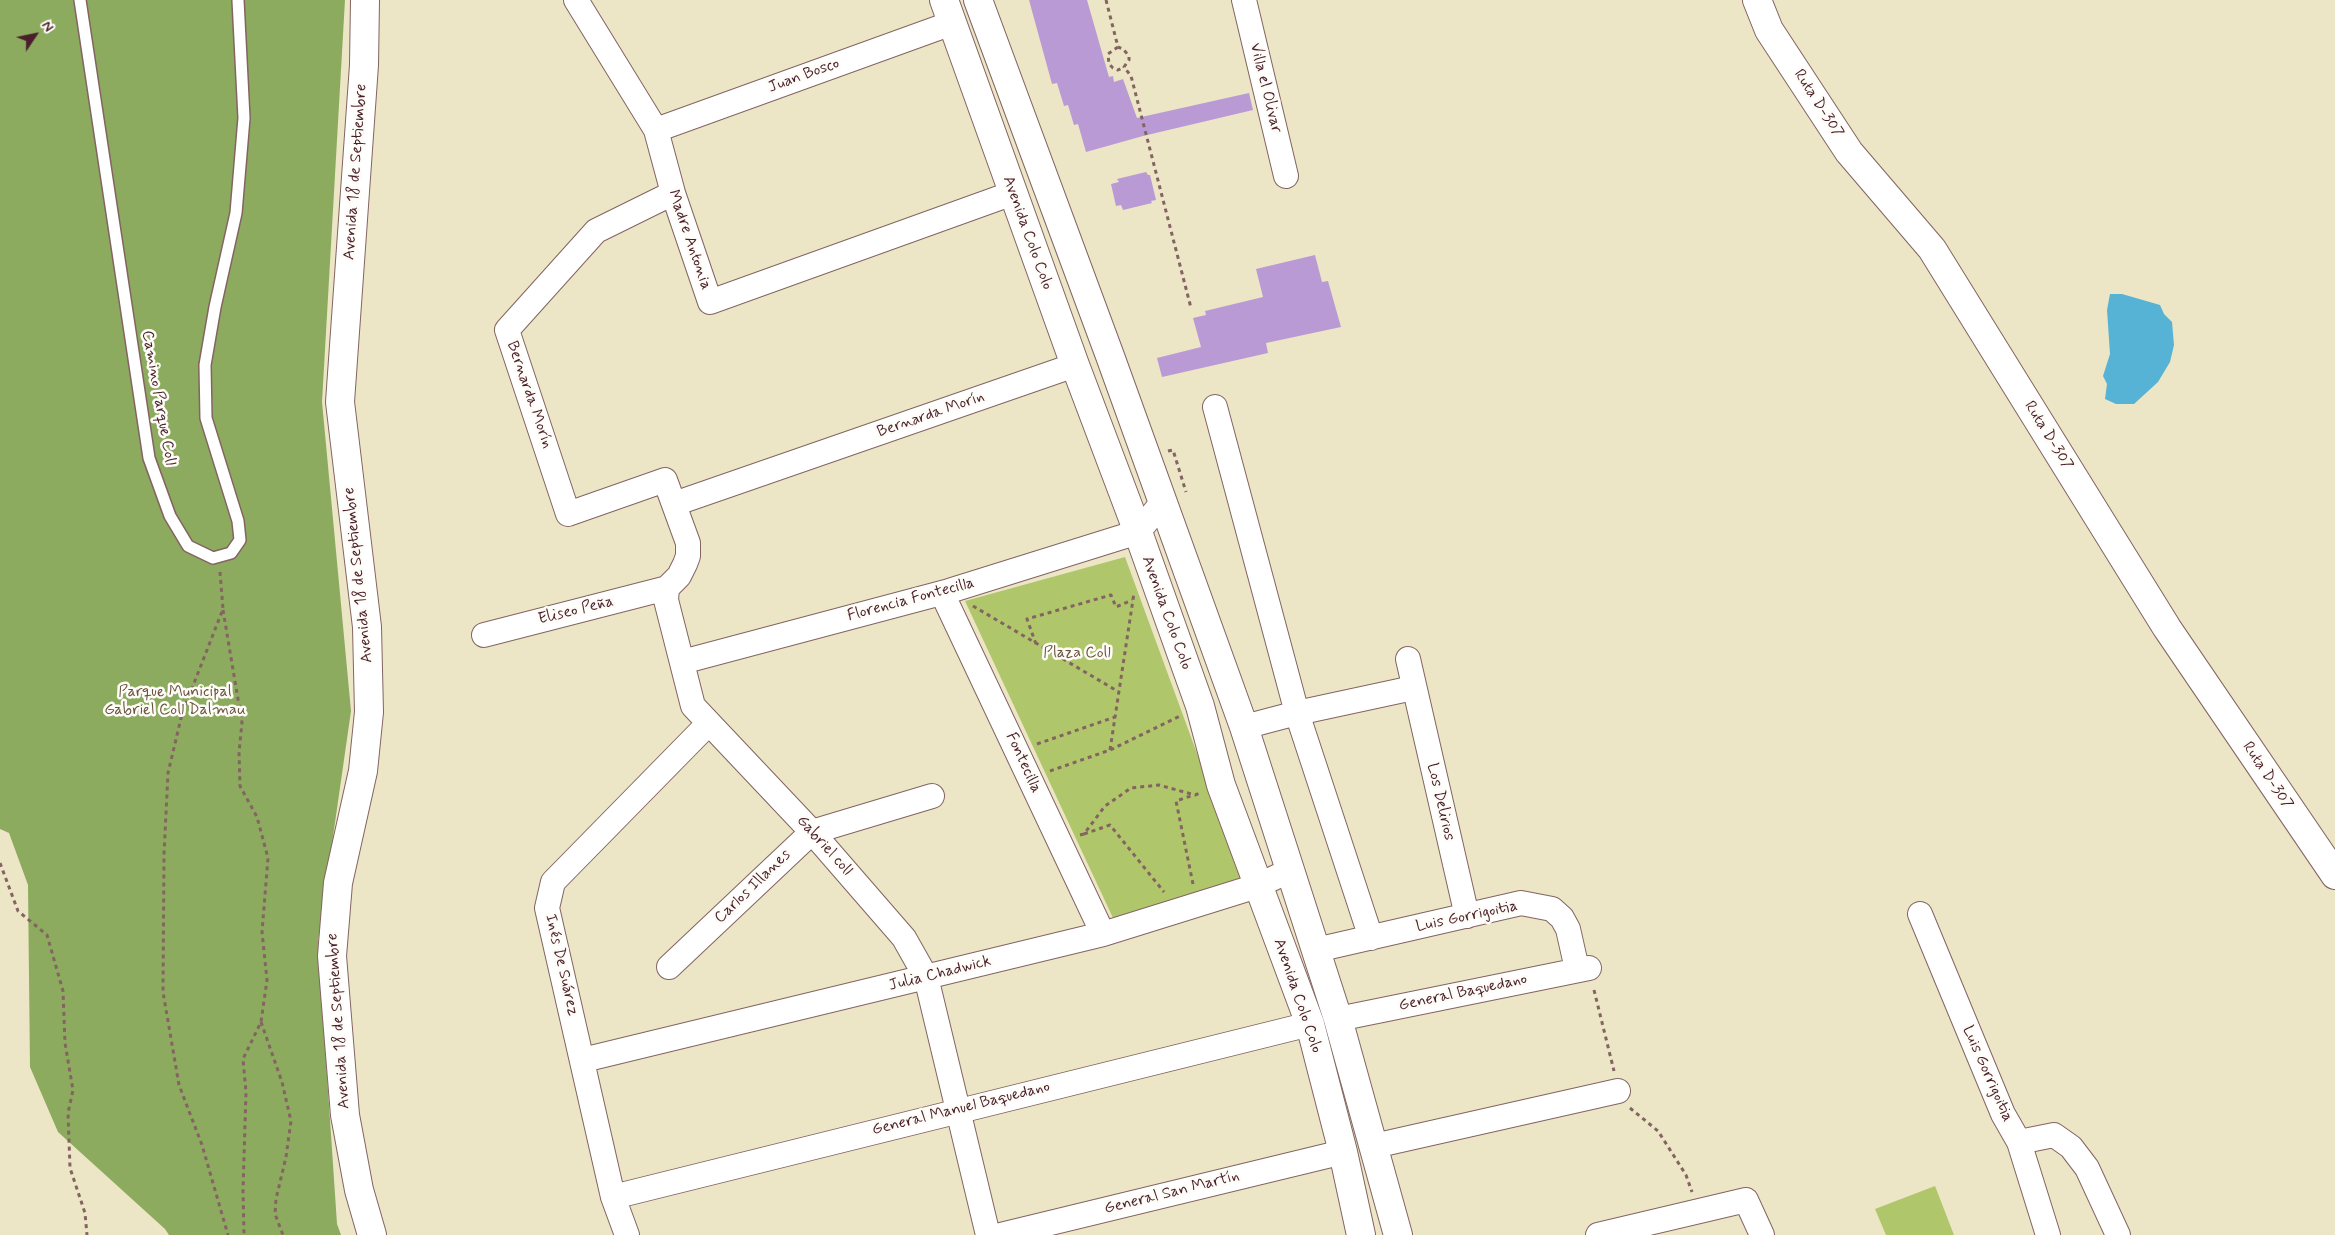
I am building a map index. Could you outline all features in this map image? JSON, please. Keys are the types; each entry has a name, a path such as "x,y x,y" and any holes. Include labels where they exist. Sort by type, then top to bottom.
{"main road":[{"name":"Avenida 18 de Septiembre","path":"365,0 364,65 340,402 367,627 369,712 363,771 336,890 332,956 345,1115 359,1190 372,1235"},
{"name":"Avenida Colo Colo","path":"978,0 1110,356 1244,727 1338,1019 1398,1235"},
{"name":"Ruta D-307","path":"1757,0 1769,30 1849,152 1932,249 2167,628 2335,876"},
{"name":"Avenida Colo Colo","path":"948,11 1200,706 1221,786 1310,1024 1343,1152 1361,1235"}],"street":[{"name":"Madre Antonia","path":"576,0 656,130 672,193 710,302 1013,193"},
{"name":"Villa el Olivar","path":"1244,0 1286,176"},
{"name":"Juan Bosco","path":"656,130 948,11"},
{"name":"Bernarda Morín","path":"672,193 596,231 507,330 568,514 665,480 674,504 1075,365"},
{"path":"1215,407 1297,713 1371,938"},
{"path":"1141,541 1162,503"},
{"path":"667,588 679,576 688,556 688,543 674,504"},
{"name":"Florencia Fontecilla","path":"682,662 1141,541"},
{"name":"Eliseo Peña","path":"484,634 667,588"},
{"name":"Gabriel coll","path":"667,588 667,608 694,706 812,832 904,938 926,977 988,1235"},
{"name":"Fontecilla","path":"946,592 1017,751 1103,934"},
{"name":"Los Delirios","path":"1408,660 1467,916"},
{"path":"1244,727 1297,713 1413,688"},
{"name":"Inés De Suárez","path":"627,1235 613,1196 584,1060 547,908 553,882 710,723"},
{"name":"Carlos Illanes","path":"669,968 812,832 932,796"},
{"name":"Julia Chadwick","path":"584,1060 1103,934 1257,886 1291,870"},
{"name":"Luis Gorrigoitia","path":"1316,950 1521,904 1552,909 1562,918 1583,969"},
{"name":"Luis Gorrigoitia","path":"1920,914 2003,1114 2019,1142 2048,1235"},
{"name":"General Baquedano","path":"1338,1019 1583,969"},
{"name":"General Manuel Baquedano","path":"613,1196 1310,1024"},
{"path":"1374,1146 1618,1091"},
{"path":"2019,1142 2054,1135 2071,1147 2087,1168 2118,1235"},
{"name":"General San Martín","path":"1001,1235 1343,1152"},
{"path":"1598,1235 1746,1200 1762,1235"}],"lane":[{"name":"Camino Parque Coll","path":"80,0 149,458 170,516 188,546 213,558"},
{"path":"213,558 231,553 240,540 238,521 206,418 205,365 215,307 236,213 244,118 238,0"}],"path":[{"path":"1106,0 1118,47"},
{"path":"1118,47 1123,48 1129,56 1129,60 1124,67 1118,70 1109,64 1108,54 1118,47"},
{"path":"1124,67 1130,76 1191,308"},
{"path":"1110,750 1141,541"},
{"path":"213,558 220,574 223,609 242,723 238,752 240,786 256,817 268,858 262,932 267,980 261,1022 243,1058 246,1092 243,1162 244,1235"},
{"path":"946,592 1119,692"},
{"path":"1036,644 1026,619 1111,595 1116,607 1132,600"},
{"path":"223,609 182,714 168,773 164,854 163,992 179,1085 202,1145 228,1235"},
{"path":"1030,778 1110,750 1200,706"},
{"path":"1017,751 1115,717"},
{"path":"1084,834 1105,806 1131,788 1159,785 1195,795"},
{"path":"1188,908 1176,801 1221,786"},
{"path":"1060,842 1110,825 1188,908"},
{"path":"0,863 18,911 47,935 63,992 65,1044 73,1090 68,1113 70,1168 85,1213 87,1235"},
{"path":"261,1022 282,1082 291,1121 286,1157 276,1199 275,1214 283,1235"}],"green space":[{"name":"Parque Municipal Gabriel Coll Dalmau","path":"0,0 345,0 322,402 351,711 318,941 337,1224 341,1235 169,1235 165,1229 58,1132 30,1067 28,885 9,833 0,829"},
{"name":"Plaza Coll","path":"1125,557 1243,879 1113,918 965,601"},
{"path":"1935,1186 1954,1235 1886,1235 1875,1209"}],"water":[{"path":"2110,294 2122,294 2160,305 2164,314 2172,322 2174,345 2170,362 2158,382 2134,404 2116,404 2105,399 2107,384 2103,376 2110,354 2107,310"}],"building":[{"path":"1029,0 1087,0 1109,77 1113,76 1114,82 1123,79 1137,118 1249,93 1253,110 1143,136 1086,152 1078,124 1074,125 1068,105 1064,106 1057,83 1052,84"},
{"path":"1146,172 1150,175 1156,200 1151,201 1152,203 1123,210 1121,205 1116,206 1111,184 1119,182 1117,179"},
{"path":"1315,255 1322,282 1328,281 1341,327 1266,343 1268,353 1162,377 1157,358 1201,347 1193,318 1206,315 1205,311 1263,297 1256,269"}]}
